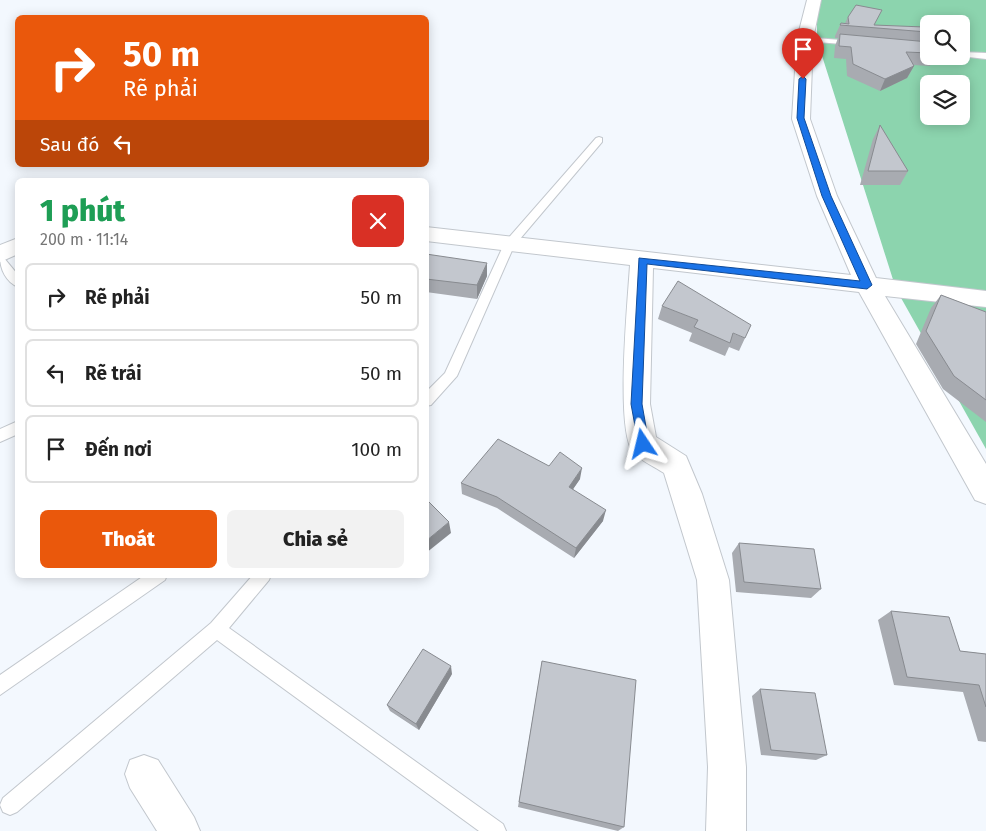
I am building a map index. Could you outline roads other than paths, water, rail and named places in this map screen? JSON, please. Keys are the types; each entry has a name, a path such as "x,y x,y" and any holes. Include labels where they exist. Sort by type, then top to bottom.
{"street":[{"path":"814,0 805,39 801,118 827,196 867,285 986,491"},
{"path":"429,234 986,299"},
{"path":"0,254 15,246"},
{"path":"642,260 636,404 643,444 676,465 687,494 713,580 727,767 726,831"},
{"path":"144,774 180,831"}],"lane":[{"path":"805,39 864,44"},
{"path":"970,55 986,56"},
{"path":"429,398 450,376 509,245 599,140"},
{"path":"0,261 15,279"},
{"path":"0,436 15,428"},
{"path":"0,686 156,578"},
{"path":"10,805 217,628 255,578"},
{"path":"217,628 496,831"}]}
